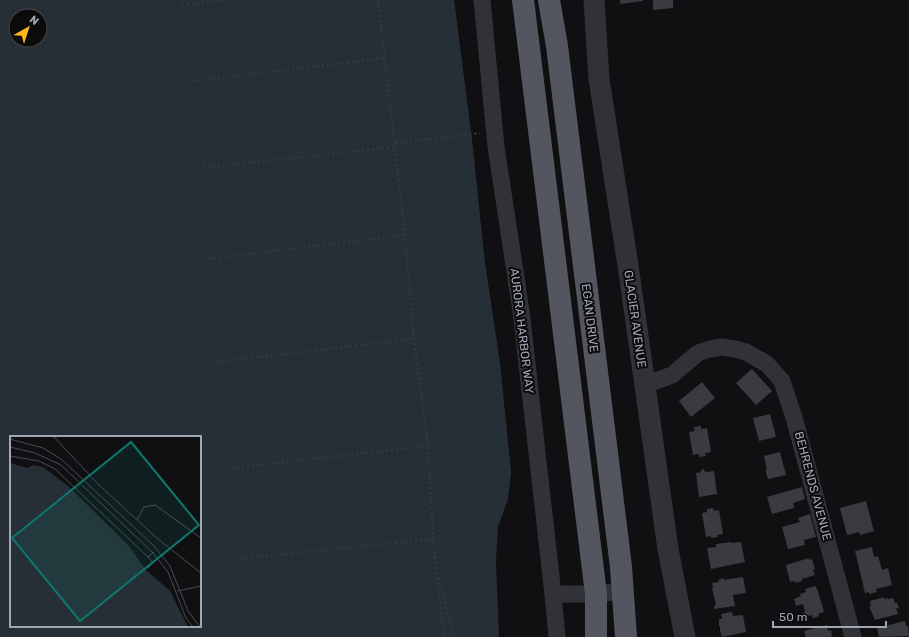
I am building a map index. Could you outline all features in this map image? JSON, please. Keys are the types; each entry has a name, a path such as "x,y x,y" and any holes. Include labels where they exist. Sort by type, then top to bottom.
{"highway":[{"path":"523,0 596,594 596,637"},
{"name":"EGAN DRIVE","path":"549,0 557,46 621,567 626,637"}],"street":[{"name":"AURORA HARBOR WAY","path":"482,0 496,147 521,311 557,637"},
{"name":"GLACIER AVENUE","path":"594,0 599,79 668,549 685,637"},
{"name":"BEHRENDS AVENUE","path":"645,385 672,375 698,354 710,349 722,347 746,352 767,364 782,381 795,421 853,637"},
{"path":"553,594 596,594 623,591"}],"path":[{"path":"182,5 225,0"},
{"path":"378,0 405,235 414,339 428,446 433,539 444,637"},
{"path":"193,81 385,58"},
{"path":"394,143 484,132"},
{"path":"198,168 395,147"},
{"path":"209,260 405,235"},
{"path":"216,362 414,339"},
{"path":"232,468 428,446"},
{"path":"236,560 433,539"},
{"path":"436,569 454,637"}],"shaded area":[{"path":"0,0 454,0 472,139 485,263 500,363 511,472 508,499 498,527 496,561 499,637 0,637"}],"building":[{"path":"620,0 643,0 643,1 620,4"},
{"path":"653,0 673,0 673,8 653,10"},
{"path":"752,369 772,391 756,405 736,383"},
{"path":"702,382 715,398 691,417 679,401"},
{"path":"770,414 776,437 759,441 753,418"},
{"path":"701,426 701,429 707,428 711,452 705,453 706,456 699,457 699,454 693,455 689,432 695,431 694,427"},
{"path":"780,452 786,475 768,479 765,470 767,470 764,456"},
{"path":"704,469 705,472 714,471 717,494 699,497 696,473 701,472 701,470"},
{"path":"802,487 805,499 793,503 794,508 772,514 767,497"},
{"path":"866,501 874,531 860,535 859,532 847,535 840,508"},
{"path":"713,508 714,511 719,510 723,534 717,535 718,537 711,538 711,536 706,537 702,513 707,512 707,509"},
{"path":"810,514 816,537 804,540 805,545 788,549 782,527 800,522 798,518"},
{"path":"741,542 745,562 711,569 707,548 716,547 716,544"},
{"path":"872,547 874,557 878,556 882,570 888,568 892,585 876,589 877,592 869,594 869,592 865,593 855,551"},
{"path":"809,558 809,560 812,559 815,575 795,583 795,581 790,582 786,565"},
{"path":"743,577 746,593 733,595 735,606 714,609 714,606 716,605 712,583 719,582 718,580 724,578 724,580"},
{"path":"816,586 824,612 813,618 812,615 804,617 803,613 805,612 803,604 796,606 794,599 801,596 800,594 806,592 805,589"},
{"path":"884,597 884,599 893,598 899,608 896,608 898,614 875,620 869,606 871,606 870,601"},
{"path":"732,612 733,616 743,615 746,632 722,637 719,626 719,619 722,619 721,614"},
{"path":"905,621 906,626 908,626 909,636 879,637 877,628"},
{"path":"827,625 828,631 831,630 832,636 806,637 804,631"}]}
